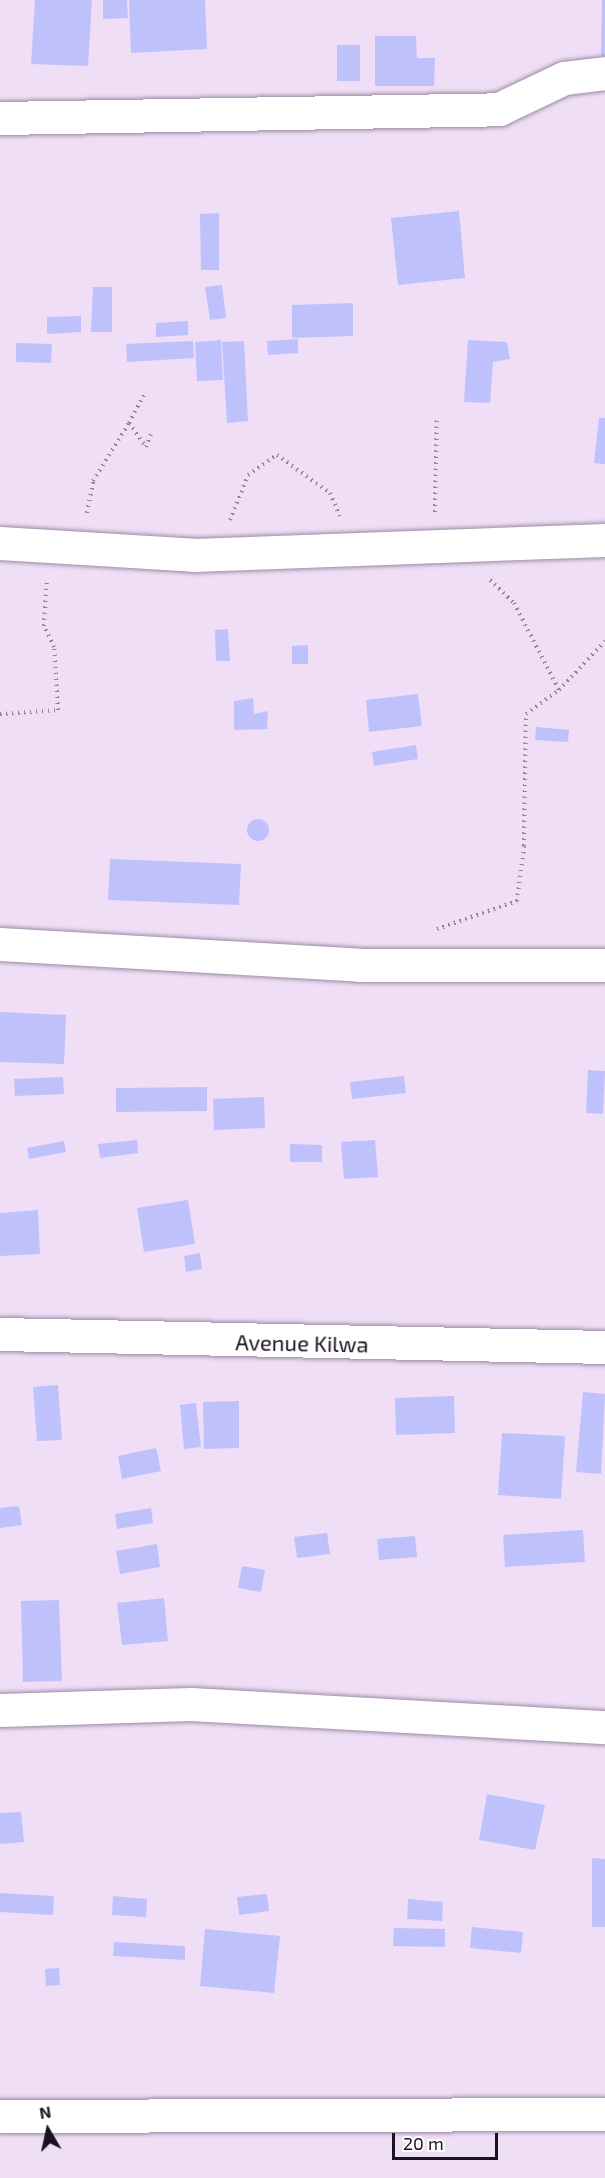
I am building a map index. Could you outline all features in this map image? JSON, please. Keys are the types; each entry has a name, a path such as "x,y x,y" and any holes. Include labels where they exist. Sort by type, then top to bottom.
{"street":[{"path":"0,118 500,109 564,78 605,73"},
{"path":"0,543 194,555 605,540"},
{"path":"0,944 360,965 605,965"},
{"name":"Avenue Kilwa","path":"0,1334 605,1347"},
{"path":"0,1710 191,1704 605,1727"},
{"path":"0,2116 605,2114"}],"path":[{"path":"0,714 58,710 54,647 44,626 51,546 76,535 86,520 93,481 144,395"},
{"path":"129,423 146,447 151,434"},
{"path":"230,527 248,475 277,455 330,493 359,550"},
{"path":"432,932 517,902 524,846 526,714 559,690 605,641"}],"building":[{"path":"35,0 92,0 88,66 31,64"},
{"path":"103,0 127,0 128,18 103,19"},
{"path":"129,0 205,0 207,49 131,53"},
{"path":"602,0 605,0 605,56 601,56"},
{"path":"375,36 416,36 417,58 435,58 434,86 375,86"},
{"path":"337,45 360,45 360,81 337,81"},
{"path":"459,211 465,278 398,285 391,218"},
{"path":"219,213 219,270 201,270 200,214"},
{"path":"222,285 226,318 210,320 205,287"},
{"path":"93,287 112,287 112,332 91,332"},
{"path":"353,303 353,336 292,338 292,305"},
{"path":"81,316 81,332 47,334 47,317"},
{"path":"188,321 188,335 156,337 156,323"},
{"path":"298,339 298,353 268,355 267,341"},
{"path":"221,340 223,380 197,381 195,342"},
{"path":"468,340 507,342 510,359 493,362 490,403 464,402"},
{"path":"193,341 194,358 127,362 126,344"},
{"path":"244,341 248,421 227,423 222,342"},
{"path":"16,343 52,344 51,363 16,362"},
{"path":"599,418 605,418 605,464 594,463"},
{"path":"228,629 230,661 216,661 215,630"},
{"path":"308,645 308,664 292,664 292,646"},
{"path":"418,694 422,726 369,732 366,700"},
{"path":"253,698 254,714 268,711 267,729 234,730 234,701"},
{"path":"536,727 569,730 568,742 535,740"},
{"path":"416,745 418,759 374,766 372,752"},
{"path":"258,819 266,822 269,830 266,838 258,841 250,838 247,830 250,822"},
{"path":"110,859 241,864 239,905 108,900"},
{"path":"0,1012 66,1015 64,1064 0,1062"},
{"path":"588,1070 605,1071 603,1114 586,1113"},
{"path":"404,1076 406,1093 352,1099 350,1082"},
{"path":"63,1077 64,1094 15,1096 14,1079"},
{"path":"207,1087 207,1111 116,1112 116,1088"},
{"path":"264,1097 265,1128 214,1130 213,1099"},
{"path":"137,1140 138,1153 100,1158 98,1144"},
{"path":"375,1140 378,1177 344,1179 341,1142"},
{"path":"64,1141 66,1152 29,1159 27,1148"},
{"path":"290,1144 322,1145 322,1162 290,1162"},
{"path":"188,1200 195,1244 144,1252 137,1208"},
{"path":"38,1210 40,1254 0,1256 0,1213"},
{"path":"200,1253 202,1269 186,1272 184,1256"},
{"path":"58,1385 62,1440 37,1441 33,1387"},
{"path":"583,1392 605,1394 601,1474 576,1472"},
{"path":"454,1396 455,1433 396,1435 395,1398"},
{"path":"239,1401 239,1448 204,1449 203,1402"},
{"path":"196,1403 201,1447 184,1449 180,1405"},
{"path":"502,1433 565,1436 561,1499 498,1495"},
{"path":"156,1448 161,1471 122,1479 118,1456"},
{"path":"19,1506 22,1525 0,1528 0,1508"},
{"path":"151,1508 153,1523 117,1529 115,1514"},
{"path":"583,1530 585,1562 505,1567 503,1535"},
{"path":"327,1533 330,1554 297,1558 294,1537"},
{"path":"415,1536 417,1557 379,1560 377,1539"},
{"path":"157,1544 160,1567 120,1574 116,1551"},
{"path":"242,1566 265,1570 261,1592 238,1588"},
{"path":"164,1598 168,1641 122,1645 117,1603"},
{"path":"59,1600 62,1681 23,1682 21,1601"},
{"path":"487,1794 545,1805 535,1850 479,1840"},
{"path":"21,1812 24,1842 0,1844 0,1813"},
{"path":"592,1858 605,1859 605,1927 592,1927"},
{"path":"0,1893 54,1896 53,1915 0,1912"},
{"path":"267,1894 269,1911 239,1915 237,1897"},
{"path":"113,1896 147,1899 146,1917 112,1915"},
{"path":"408,1899 443,1902 442,1921 407,1919"},
{"path":"472,1927 523,1932 521,1953 470,1948"},
{"path":"394,1928 445,1929 445,1947 393,1946"},
{"path":"205,1929 280,1936 274,1993 200,1986"},
{"path":"114,1942 185,1946 185,1960 113,1956"},
{"path":"59,1968 60,1985 46,1986 45,1969"}]}
